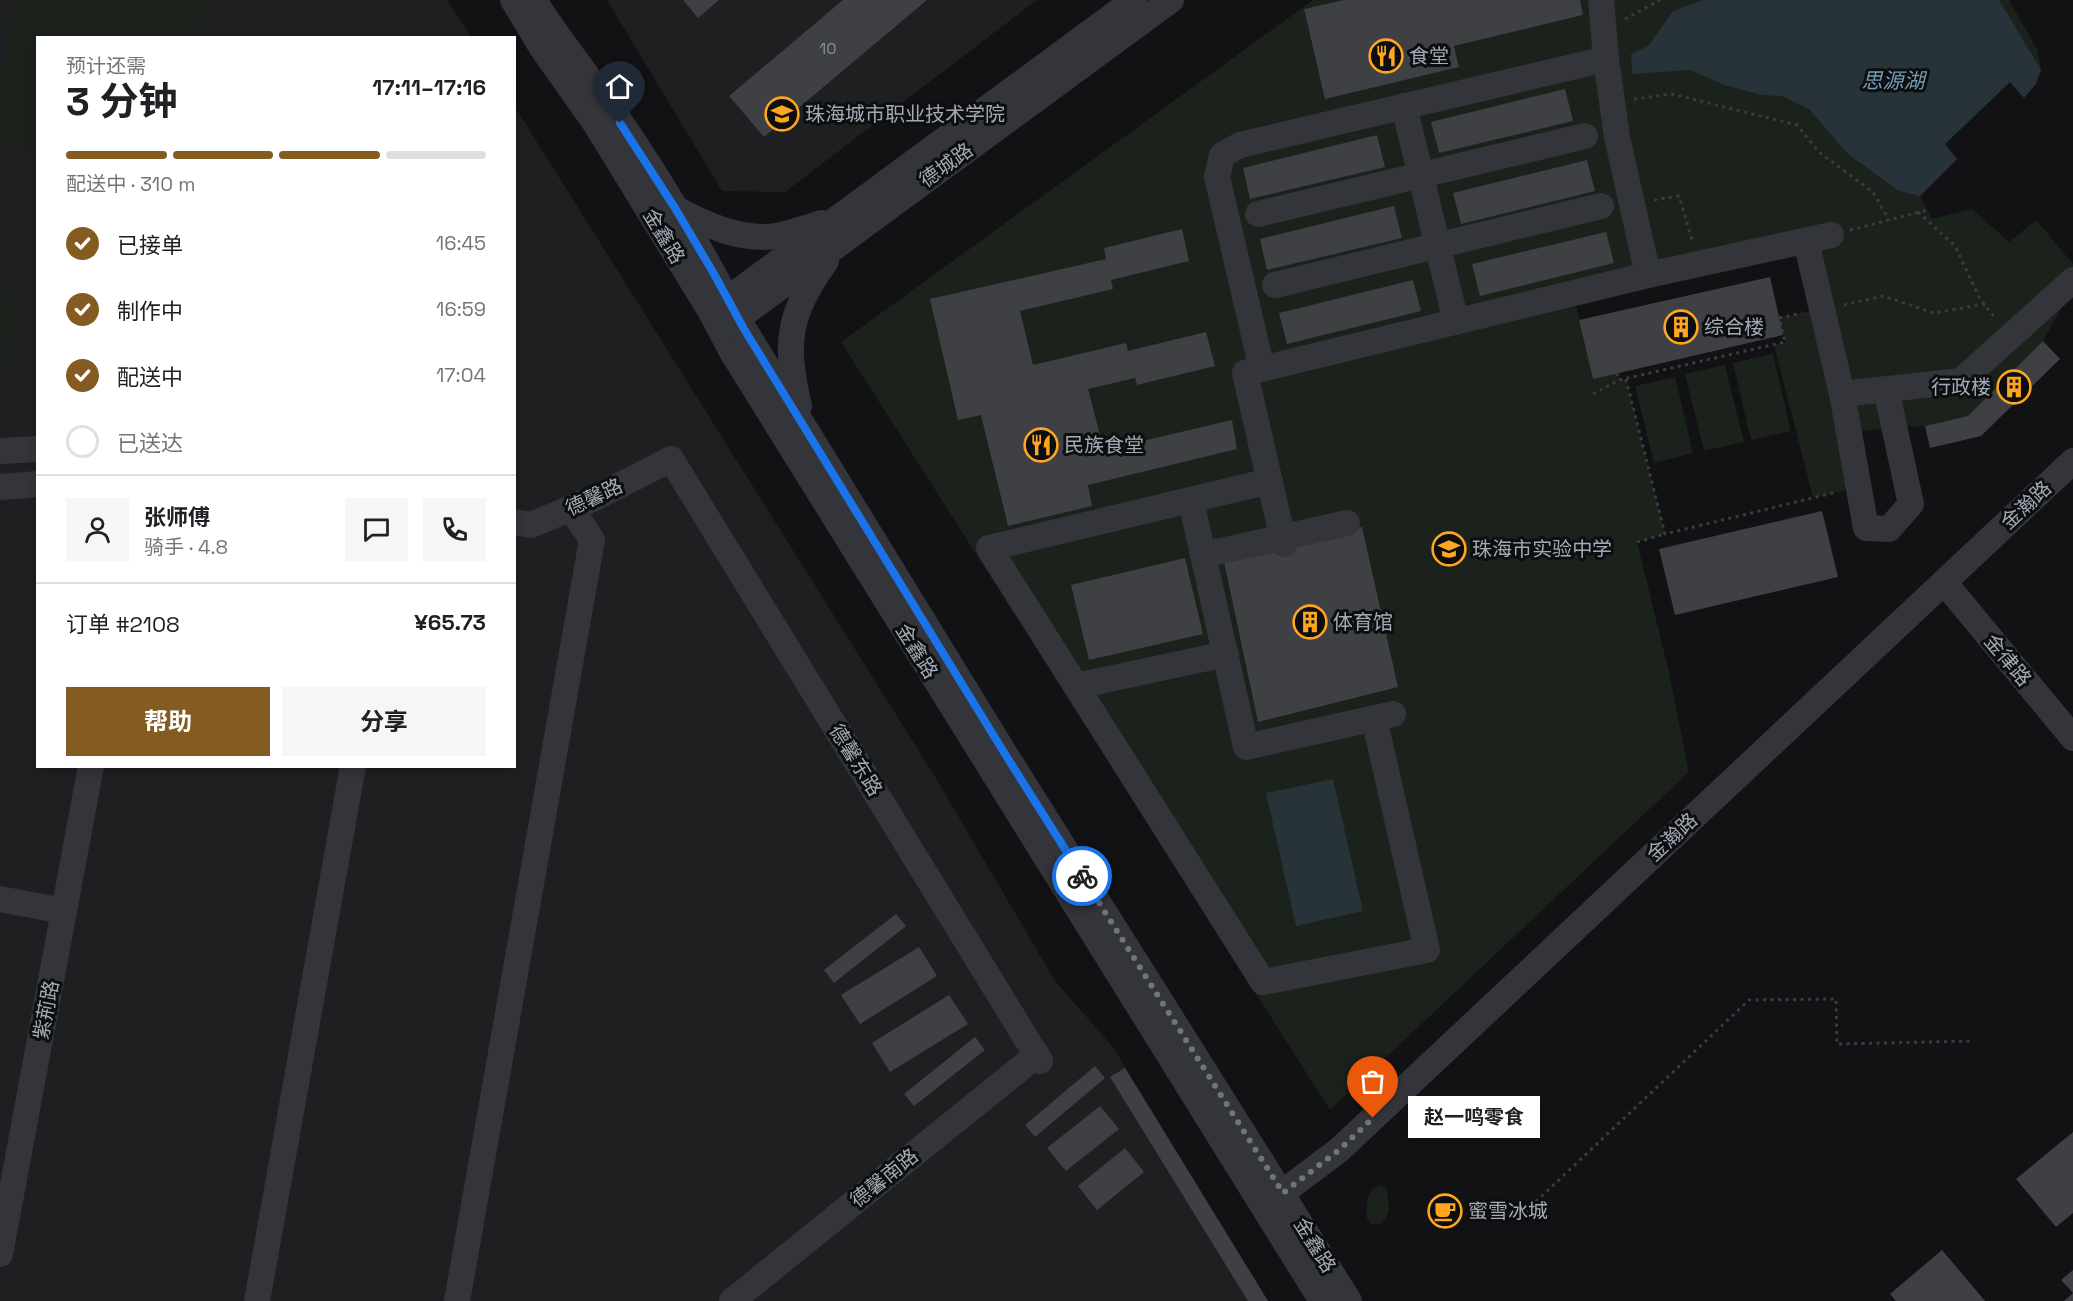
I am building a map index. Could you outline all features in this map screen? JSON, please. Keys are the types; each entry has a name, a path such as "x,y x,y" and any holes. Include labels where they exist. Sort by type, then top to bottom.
{"street":[{"name":"金鑫路","path":"513,0 542,48 724,315 804,426 1274,1200 1322,1301"},
{"name":"金鑫路","path":"534,0 609,105 675,208 724,315 732,352 988,765 1274,1200 1349,1301"},
{"name":"德城路","path":"724,315 841,217 1134,0"},
{"name":"德城路","path":"724,315 837,246 1171,0"},
{"path":"1612,5 1606,59 1617,137 1648,275"},
{"path":"1262,369 1218,177 1222,155 1240,145 1606,59"},
{"path":"1404,106 1456,322"},
{"path":"1258,214 1585,136"},
{"path":"1275,285 1602,206"},
{"path":"675,208 696,220 746,236 775,236 841,217"},
{"path":"1284,540 1245,373 1648,275 1831,235"},
{"path":"1806,241 1842,394 1866,528 1889,529 1911,504 1886,389"},
{"path":"804,426 793,378 790,356 791,331 797,309 809,285 837,246"},
{"path":"1842,394 1961,381 2073,280"},
{"path":"0,451 36,449"},
{"name":"德馨路","path":"516,522 531,525 671,459"},
{"name":"德馨东路","path":"671,459 1039,1058"},
{"name":"金瀚路","path":"1274,1200 1339,1150 2073,461"},
{"path":"1191,501 1246,747 1383,716 1427,950 1263,982 989,549 1270,481"},
{"path":"0,487 36,484"},
{"path":"457,1301 592,540 571,508"},
{"path":"1203,555 1284,540 1347,523"},
{"name":"金律路","path":"1944,582 2073,738"},
{"path":"1076,686 1226,654"},
{"name":"紫荊路","path":"0,1254 92,768"},
{"path":"257,1301 353,768"},
{"path":"0,899 64,911"},
{"name":"德馨南路","path":"732,1301 1039,1058"}],"path":[{"path":"1624,20 1660,0"},
{"path":"1612,5 1624,20 1624,29"},
{"path":"1630,92 1632,109"},
{"path":"1631,99 1672,94 1797,125 1820,153 1873,192 1889,220"},
{"path":"1651,200 1679,196 1693,243"},
{"path":"1831,235 1927,210"},
{"path":"1918,212 1955,246 1985,304 2010,336"},
{"path":"1593,394 1626,378 1785,342 1779,318 1883,296 1934,313 1985,304"},
{"path":"1617,373 1619,380"},
{"path":"1626,378 1665,534"},
{"path":"1637,542 1858,487"},
{"path":"1526,1212 1749,1000 1836,999 1837,1044 1974,1041"}],"shaded area":[{"path":"0,0 447,0 470,36 36,36 36,768 516,768 516,109 937,780 1055,981 1113,1047 1268,1301 0,1301"},
{"path":"16,0 206,0 200,36 36,36 36,147 0,141 0,93"},
{"name":"珠海城市职业技术学院","path":"607,0 1037,0 785,192 722,191"},
{"name":"珠海市实验中学","path":"1313,0 1344,0 1304,10 1325,95 1459,67 1454,46 1583,15 1580,0 2009,0 2037,49 2041,70 2024,98 2010,82 1945,144 1957,159 1920,196 1932,219 1972,209 2009,242 2036,220 2073,264 2073,287 2043,341 1968,416 1925,426 1894,427 1849,433 1858,487 1813,498 1774,345 1785,342 1779,318 1822,309 1806,241 1573,293 1593,378 1617,373 1620,380 1626,379 1665,534 1637,542 1669,672 1689,772 1330,1110 841,342"},
{"path":"0,298 18,301 7,365 0,364"},
{"path":"1773,354 1791,431 1751,440 1733,363"},
{"path":"1725,365 1744,442 1704,451 1685,374"},
{"path":"1675,377 1693,453 1654,463 1635,386"},
{"path":"1381,1185 1387,1189 1389,1209 1386,1218 1380,1224 1371,1224 1367,1218 1368,1198 1372,1190"}],"water":[{"name":"思源湖","path":"1703,0 1999,0 2041,70 2036,84 2024,98 2010,82 1945,144 1957,159 1920,196 1899,191 1848,154 1809,109 1782,96 1762,95 1724,85 1690,70 1632,74 1631,54 1648,46 1673,11"},
{"path":"1333,779 1363,911 1296,926 1266,793"}],"building":[{"path":"683,0 719,0 698,18"},
{"path":"843,0 927,0 764,137 729,96"},
{"name":"食堂","path":"1344,0 1580,0 1583,15 1454,46 1459,67 1325,99 1304,9"},
{"path":"1565,89 1573,121 1439,153 1431,122"},
{"path":"1377,135 1385,167 1250,199 1243,168"},
{"path":"1587,160 1595,191 1461,224 1453,193"},
{"path":"1394,206 1402,238 1267,270 1260,239"},
{"path":"1182,229 1189,261 1111,280 1113,289 1020,311 1033,365 1126,343 1128,351 1206,332 1215,366 1137,385 1135,378 1088,389 1104,450 1232,420 1237,449 1088,485 1092,506 1008,526 981,415 958,420 930,299 1106,259 1104,248"},
{"path":"1606,232 1614,263 1480,296 1472,264"},
{"name":"综合楼","path":"1770,277 1783,335 1593,379 1579,320"},
{"path":"1413,280 1421,311 1287,344 1279,313"},
{"name":"行政楼","path":"2043,341 2060,359 1981,436 1930,448 1925,426 1968,416"},
{"path":"1822,511 1838,577 1675,615 1659,549"},
{"name":"体育馆","path":"1362,527 1398,687 1258,722 1223,557"},
{"path":"1185,558 1203,634 1089,660 1071,585"},
{"path":"896,914 906,926 834,983 824,970"},
{"path":"919,947 937,976 860,1024 841,995"},
{"path":"949,995 968,1024 890,1072 872,1043"},
{"path":"975,1037 985,1050 914,1106 904,1094"},
{"path":"1095,1066 1105,1078 1035,1137 1025,1125"},
{"path":"1125,1068 1268,1301 1248,1301 1110,1077"},
{"path":"1100,1106 1119,1129 1066,1171 1047,1148"},
{"path":"2073,1132 2073,1213 2056,1227 2016,1179"},
{"path":"1125,1148 1144,1172 1097,1210 1078,1186"},
{"path":"1942,1250 1985,1301 1896,1301 1890,1294"},
{"path":"2073,1270 2073,1293 2061,1280"},
{"path":"2073,1293 2073,1301 2064,1301"}],"way so far":[{"path":"1082,876 1283,1193 1339,1150 1373,1118"}],"place":[{"name":"食堂","path":"1386,56"},
{"name":"珠海城市职业技术学院","path":"782,114"},
{"name":"综合楼","path":"1681,327"},
{"name":"行政楼","path":"2014,387"},
{"name":"民族食堂","path":"1041,445"},
{"name":"珠海市实验中学","path":"1449,549"},
{"name":"体育馆","path":"1310,622"},
{"name":"赵一鸣零食","path":"1373,1118"},
{"name":"蜜雪冰城","path":"1445,1211"}],"route":[{"path":"620,123 675,208 744,329 1082,876"}]}
